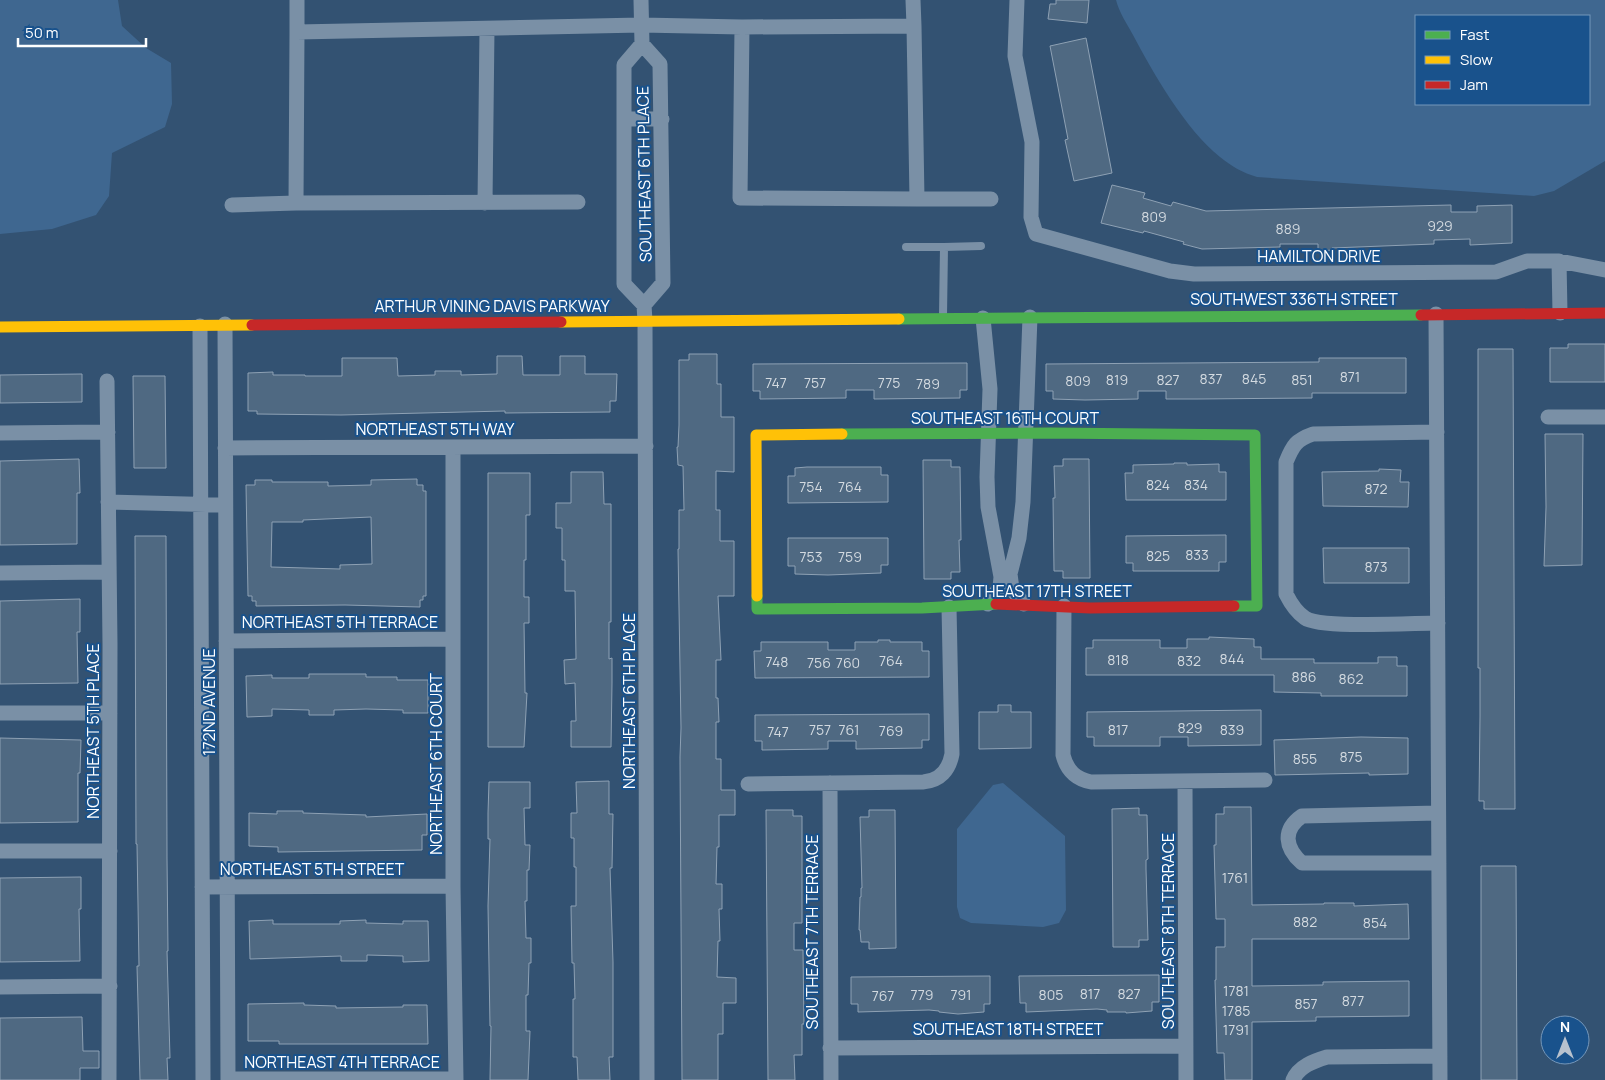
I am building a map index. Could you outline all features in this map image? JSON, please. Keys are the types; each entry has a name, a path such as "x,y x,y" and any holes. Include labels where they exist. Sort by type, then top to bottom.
{"street":[{"path":"296,203 297,0"},
{"path":"641,0 642,44"},
{"path":"913,0 917,199"},
{"name":"HAMILTON DRIVE","path":"1017,0 1015,56 1032,142 1031,217 1036,234 1170,271 1194,274 1496,272 1527,261 1559,261 1605,270"},
{"path":"297,32 641,26 914,26"},
{"path":"742,27 740,198 991,199"},
{"path":"485,203 487,29"},
{"name":"SOUTHEAST 6TH PLACE","path":"642,44 660,64 662,119 664,283 644,305 624,284 624,65 642,44"},
{"path":"624,119 662,119"},
{"path":"232,205 578,202"},
{"path":"1559,261 1560,313"},
{"path":"644,305 646,321"},
{"name":"SOUTHWEST 336TH STREET","path":"984,318 1605,313"},
{"path":"1436,314 1440,1080"},
{"path":"1024,604 1012,588 1010,582 1023,502 1030,317"},
{"path":"984,318 990,389 987,489 1001,582 998,592 988,604"},
{"name":"ARTHUR VINING DAVIS PARKWAY","path":"0,327 984,318"},
{"name":"NORTHEAST 6TH PLACE","path":"646,321 647,1080"},
{"name":"172ND AVENUE","path":"225,324 228,1080"},
{"name":"172ND AVENUE","path":"200,326 202,1080"},
{"name":"NORTHEAST 5TH PLACE","path":"107,381 110,713 109,1080"},
{"path":"1548,417 1605,417"},
{"path":"0,433 108,432"},
{"path":"1437,432 1313,434 1300,438 1291,449 1286,462 1286,594 1294,608 1307,619 1327,624 1438,623"},
{"name":"SOUTHEAST 16TH COURT","path":"757,609 756,434 1255,434 1257,606"},
{"name":"NORTHEAST 5TH WAY","path":"225,448 646,446"},
{"name":"NORTHEAST 6TH COURT","path":"454,447 453,639 456,1080"},
{"path":"108,502 225,505"},
{"path":"991,525 997,532 1002,534 1013,533 1020,528"},
{"path":"0,573 108,572"},
{"name":"SOUTHEAST 17TH STREET","path":"757,609 948,607 988,604 1257,606"},
{"path":"1064,606 1063,755 1071,773 1092,782 1265,780"},
{"path":"748,784 923,782 932,781 941,776 948,766 952,754 948,607"},
{"name":"NORTHEAST 5TH TERRACE","path":"226,641 453,639"},
{"path":"0,713 110,713"},
{"name":"SOUTHEAST 8TH TERRACE","path":"1185,781 1186,1080"},
{"name":"SOUTHEAST 7TH TERRACE","path":"830,783 831,1080"},
{"path":"1438,813 1302,816 1295,821 1289,831 1288,844 1293,856 1302,864 1439,863"},
{"path":"0,851 110,851"},
{"name":"NORTHEAST 5TH STREET","path":"202,887 454,886"},
{"path":"0,987 110,986"},
{"name":"SOUTHEAST 18TH STREET","path":"830,1048 1186,1046"},
{"path":"1293,1080 1302,1068 1313,1061 1327,1057 1440,1056"},
{"name":"NORTHEAST 4TH TERRACE","path":"228,1080 456,1080"}],"lane":[{"path":"943,318 944,246"},
{"path":"906,247 981,246"}],"water":[{"path":"0,0 118,0 122,26 146,48 171,63 172,104 165,127 112,153 109,196 96,215 52,229 0,234"},
{"path":"1116,0 1605,0 1605,161 1554,191 1534,196 1257,177 1237,169 1224,160 1207,146 1195,132 1160,83 1123,18"},
{"path":"1003,783 1065,836 1066,910 1059,923 1043,927 971,923 960,918 957,907 957,829 993,785"}],"building":[{"path":"1056,0 1089,0 1087,23 1048,19 1050,4 1056,4"},
{"path":"1086,38 1112,173 1074,181 1065,140 1068,139 1050,46"},
{"path":"1112,185 1145,193 1143,198 1171,206 1173,202 1206,211 1451,205 1451,212 1477,212 1477,206 1512,205 1512,243 1470,245 1470,239 1434,240 1434,244 1332,248 1333,250 1318,251 1318,244 1280,244 1280,247 1202,249 1144,231 1143,233 1101,223"},
{"path":"1568,344 1605,344 1605,382 1550,382 1550,348 1568,348"},
{"path":"1478,349 1513,349 1515,809 1484,809 1484,801 1479,801"},
{"path":"689,354 717,354 717,384 721,384 721,417 734,417 734,472 716,471 716,510 720,510 720,541 734,541 734,596 718,596 721,660 716,660 716,698 718,698 719,722 716,722 716,759 721,759 721,790 735,790 735,815 719,815 716,884 722,884 722,909 719,909 720,941 718,941 717,977 736,978 736,1003 723,1003 723,1034 718,1034 718,1080 682,1080 681,728 678,549 679,510 684,510 683,466 678,465 677,447 679,360 689,360"},
{"path":"497,356 522,356 523,375 560,375 560,356 585,356 585,374 617,374 616,401 610,401 610,412 505,413 505,411 341,415 257,414 257,411 248,411 248,373 273,372 273,375 342,376 342,358 397,358 398,376 435,375 435,371 461,371 461,375 497,374"},
{"path":"1319,358 1406,358 1406,393 1312,393 1312,398 1166,399 1166,391 1138,391 1138,399 1085,400 1053,399 1053,391 1046,391 1046,364 1319,362"},
{"path":"967,363 967,390 960,390 960,398 874,399 874,390 846,390 846,398 760,399 760,391 753,391 753,364"},
{"path":"82,374 82,402 0,403 0,375"},
{"path":"133,376 165,376 166,468 134,468"},
{"path":"1545,434 1583,434 1582,565 1544,566 1546,507"},
{"path":"79,459 80,493 77,493 77,544 0,545 0,461"},
{"path":"1063,459 1089,459 1090,578 1063,578 1063,571 1054,571 1054,466 1063,466"},
{"path":"923,460 951,460 951,467 960,467 960,572 951,572 951,579 924,579"},
{"path":"1187,463 1187,465 1219,464 1219,472 1226,472 1226,500 1126,500 1125,473 1133,473 1133,465"},
{"path":"881,467 881,475 888,475 888,502 788,503 788,476 795,476 795,468"},
{"path":"1379,469 1401,470 1400,482 1409,482 1408,507 1323,506 1322,472 1379,471"},
{"path":"571,472 603,472 604,504 611,504 611,622 609,622 609,659 612,658 611,747 571,747 571,721 576,721 575,683 565,684 564,660 576,659 575,591 565,591 565,560 562,560 562,528 556,528 556,503 571,503"},
{"path":"488,473 530,473 530,515 526,515 526,560 524,560 524,597 529,597 529,623 524,623 525,693 527,693 524,747 488,747"},
{"path":"417,479 417,485 423,485 423,491 426,491 426,596 423,596 423,600 420,600 420,607 345,605 256,606 256,601 252,601 252,596 248,596 246,485 255,485 255,480 272,480 272,482 328,482 328,486 371,485 371,480","holes":["371,517 372,564 340,565 340,569 271,567 272,522 303,522 303,520"]},
{"path":"1226,535 1226,562 1219,562 1219,571 1133,571 1133,563 1126,563 1126,536"},
{"path":"135,536 166,536 167,951 170,1058 167,1058 168,1080 140,1080 137,966 139,966 136,844"},
{"path":"788,538 888,538 888,565 881,565 881,573 795,574 795,566 788,566"},
{"path":"1323,548 1409,548 1409,583 1324,583"},
{"path":"80,599 80,632 77,632 78,683 0,684 0,601"},
{"path":"1209,637 1254,639 1254,647 1261,647 1261,659 1314,659 1314,663 1378,663 1378,657 1397,657 1397,666 1407,666 1407,696 1321,696 1321,693 1274,692 1274,675 1086,675 1086,648 1093,648 1093,640 1160,640 1160,648 1187,648 1187,639 1209,639"},
{"path":"878,640 922,642 922,651 929,651 929,677 755,678 754,651 761,651 761,642 828,642 828,650 855,650 855,642 878,642"},
{"path":"309,674 366,674 366,677 397,677 397,680 428,680 428,713 403,713 403,710 366,709 334,710 334,715 309,715 309,710 272,709 272,716 247,717 246,676 272,675 272,678 309,678"},
{"path":"998,705 1011,705 1011,712 1031,712 1031,748 979,749 979,712 998,712"},
{"path":"1261,710 1261,745 1188,746 1188,737 1160,737 1160,746 1094,746 1094,737 1087,737 1087,712"},
{"path":"929,714 929,740 922,740 922,748 856,749 856,741 828,741 828,749 762,750 762,741 755,741 755,715"},
{"path":"1361,737 1408,738 1408,774 1275,775 1274,740"},
{"path":"0,738 81,740 80,773 78,773 78,822 0,823"},
{"path":"609,781 609,814 613,814 612,868 610,868 613,962 613,1057 609,1057 610,1080 578,1080 577,1057 573,1057 573,999 575,999 571,906 576,906 576,867 574,867 574,838 571,838 571,813 577,813 576,782"},
{"path":"489,782 530,782 530,808 524,808 525,845 530,845 529,870 527,870 527,901 525,901 526,938 531,938 531,963 529,963 528,995 526,995 526,1031 530,1031 528,1080 490,1080"},
{"path":"1224,807 1251,807 1252,905 1354,903 1354,906 1408,904 1409,939 1252,939 1252,986 1323,985 1323,982 1409,981 1409,1016 1316,1017 1316,1021 1252,1022 1252,1080 1225,1080 1224,1053 1217,1053 1215,980 1216,947 1225,947 1225,919 1216,919 1214,845 1216,845 1216,814 1224,814"},
{"path":"1139,808 1139,815 1147,815 1148,940 1139,940 1139,947 1113,947 1112,809"},
{"path":"766,810 793,810 793,816 802,816 802,923 794,923 794,950 803,950 804,1024 802,1024 802,1055 794,1055 795,1080 768,1080"},
{"path":"869,810 895,810 896,948 869,949 869,942 861,942 859,930 862,888 860,817 869,817"},
{"path":"277,811 366,815 366,817 427,814 427,835 422,835 422,850 278,852 278,847 249,846 249,813 277,814"},
{"path":"1481,866 1516,866 1517,1080 1481,1080"},
{"path":"81,877 81,909 79,909 80,961 0,962 0,878"},
{"path":"273,920 273,924 340,924 340,921 366,920 366,923 403,924 403,921 428,921 429,961 403,962 403,956 367,955 367,961 341,961 341,956 250,959 249,921"},
{"path":"1159,975 1159,1002 1152,1002 1152,1011 1126,1013 1107,1012 1107,1010 1097,1009 1026,1012 1026,1003 1020,1003 1019,976"},
{"path":"990,976 990,1004 984,1004 984,1012 958,1014 929,1010 858,1012 858,1004 851,1004 851,977"},
{"path":"304,1003 304,1005 336,1006 336,1008 427,1005 428,1044 279,1044 279,1041 248,1041 248,1004"},
{"path":"82,1017 83,1051 99,1051 99,1068 80,1068 80,1080 0,1080 0,1018"}],"traffic: fast":[{"path":"899,319 1421,315"},
{"path":"1050,433 1255,435 1257,606 1234,606"},
{"path":"842,434 1050,433"},
{"path":"757,596 757,609 922,608 996,604"}],"traffic: slow":[{"path":"561,322 899,319"},
{"path":"0,327 252,325"},
{"path":"757,596 756,435 842,434"}],"traffic: jam":[{"path":"1421,315 1605,313"},
{"path":"252,325 561,322"},
{"path":"996,604 1090,608 1234,606"}]}
